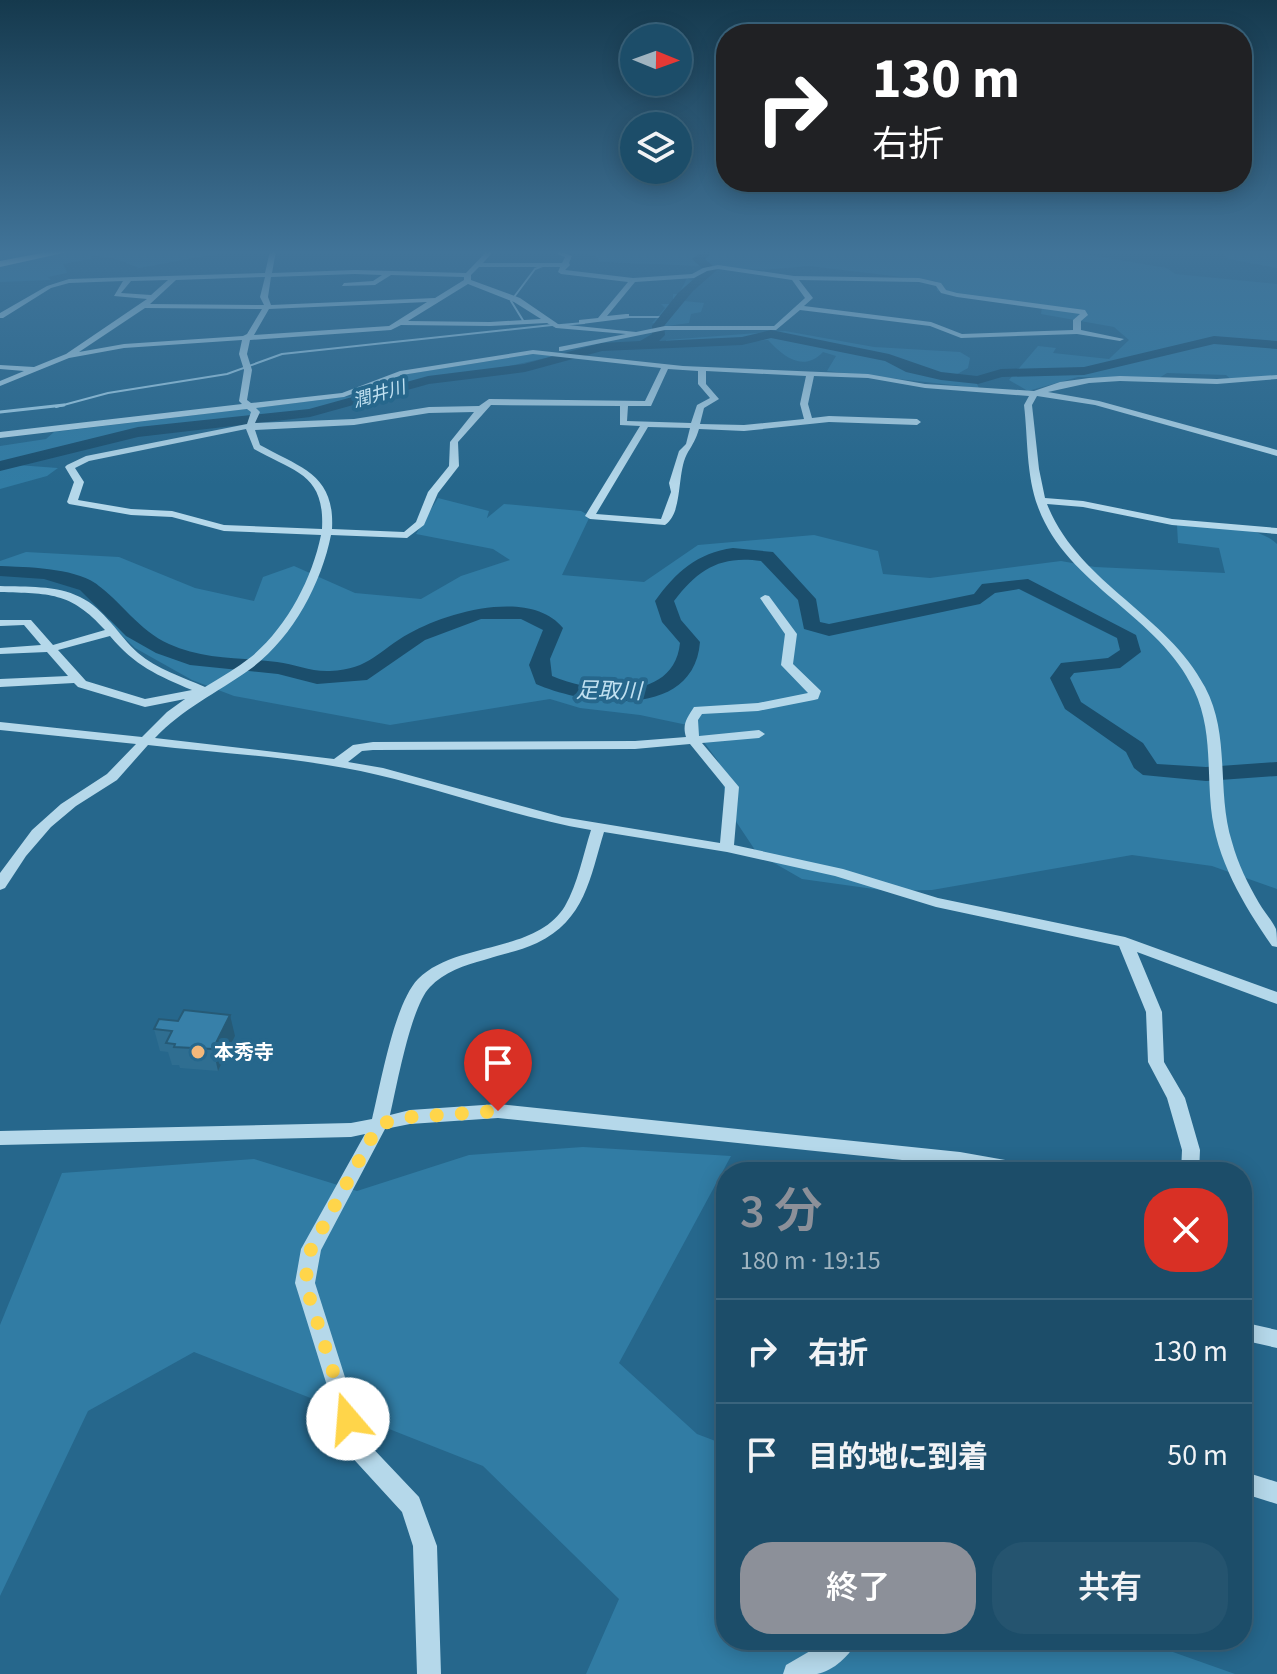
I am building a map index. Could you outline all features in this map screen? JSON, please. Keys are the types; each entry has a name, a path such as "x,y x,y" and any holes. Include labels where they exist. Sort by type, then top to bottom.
{"street":[{"path":"0,384 67,356 108,329"},
{"path":"0,623 27,622 54,648 82,684 145,703 204,691 229,679 255,660 299,608 310,586 325,533 325,499 319,485 309,476 257,447 251,423 256,412 243,401 248,370 243,354 252,329"},
{"path":"67,356 124,346 371,329"},
{"path":"558,329 558,352"},
{"path":"611,329 644,332"},
{"path":"558,352 659,329"},
{"path":"944,329 961,336 1077,332 1120,339"},
{"path":"0,435 344,395 400,373 424,368 526,352 558,352 665,367 868,376 925,386 1034,394 1096,403 1277,453"},
{"path":"0,367 37,369"},
{"path":"481,409 429,410 358,422 251,423 72,464 70,470 79,487 72,502 131,512 172,514 224,528 407,535 420,523 427,500 454,466 454,442 489,402 648,404 665,367"},
{"path":"646,423 590,516 665,522 700,407 715,399 702,384 702,369"},
{"path":"809,421 804,404 811,373"},
{"path":"1277,380 1095,381 1065,384 1034,394 1028,405 1035,479 1054,529 1078,561 1153,626 1180,657 1199,686 1211,719 1218,753 1221,826 1233,865 1260,919 1277,942"},
{"path":"624,404 623,423 759,428 809,421 917,422"},
{"path":"1262,449 1267,441 1277,442"},
{"path":"1042,501 1083,504 1172,522 1277,531"},
{"path":"0,589 47,592 74,598 135,656 158,672 204,691"},
{"path":"727,848 732,787 694,741 690,731 692,717 698,710 758,707 814,696 815,691 787,665 791,634 765,598"},
{"path":"0,651 54,648 112,632"},
{"path":"0,683 76,679"},
{"path":"0,885 44,825 111,777 143,742 204,691"},
{"path":"0,726 336,764 409,778 522,811 727,848 838,872 936,902 1125,942 1277,998"},
{"path":"336,764 358,748 373,746 635,745 759,734"},
{"path":"429,1674 425,1546 411,1505 356,1446 305,1283 311,1249 379,1124 410,1002 419,984 446,966 549,932 569,912 599,827"},
{"path":"1125,942 1154,1012 1156,1062 1176,1098 1191,1150 1190,1162"},
{"path":"0,1138 351,1130 410,1117 498,1111 977,1162"},
{"path":"1252,1333 1277,1339"},
{"path":"1252,1485 1277,1493"},
{"path":"795,1674 836,1650"}],"shaded area":[{"path":"1116,329 1277,329 1277,379 1233,381 1226,375 1167,373 1159,378 1078,377 1028,391 1009,380 1038,346 1056,348 1053,353 1109,359 1129,340"},
{"path":"785,331 874,347 960,352 970,358 968,368 952,377 976,382 979,388 827,371 836,356 823,352 816,358 801,362 780,352 768,340 666,345 666,340"},
{"path":"533,354 559,355 288,415 190,423 0,462 0,446 46,439 54,432 353,396 401,375"},
{"path":"0,467 58,468 47,476 0,489"},
{"path":"438,498 489,511 487,518 504,504 581,511 590,516 562,575 644,582 698,545 814,535 878,551 883,574 930,578 1061,561 1095,567 1225,573 1219,548 1178,543 1177,525 1230,526 1269,538 1277,544 1277,889 1212,866 1132,855 932,890 888,891 802,879 757,853 729,811 718,761 692,726 640,715 580,708 550,699 390,725 234,696 192,680 135,648 111,625 97,584 42,569 0,566 0,561 26,552 119,557 195,588 254,601 263,577 294,566 355,593 421,599 461,576 510,560 493,549 416,534"},
{"path":"583,1147 731,1156 728,1162 716,1162 716,1184 619,1363 697,1434 716,1441 716,1650 1167,1650 1235,1674 586,1674 619,1599 483,1466 194,1352 88,1411 0,1596 0,1325 62,1173 254,1159 357,1191 469,1155"}],"building":[{"path":"184,1010 230,1015 213,1049 174,1047 175,1044 166,1043 172,1031 154,1029 159,1019 178,1021"}],"waterway":[{"path":"63,405 108,393 227,374 282,354 514,329"},
{"path":"643,345 659,335 658,329"},
{"name":"潤井川","path":"0,466 138,432 310,413 428,380 525,368 601,347 742,341 771,334 889,358 911,369 941,376 978,380 1001,373 1084,371 1214,340 1277,345"},
{"path":"0,412 63,405"},
{"path":"56,407 63,405"},
{"name":"足取川","path":"0,571 45,574 87,586 133,632 163,649 197,661 279,668 317,678 360,676 418,636 479,613 522,613 537,617 553,628 550,642 540,659 543,680 570,689 623,695 655,690 673,681 681,672 687,661 690,642 672,622 664,601 685,575 719,555 767,556 807,599 811,625 829,630 980,598 989,588 1021,583 1126,635 1131,652 1113,664 1068,667 1060,678 1072,705 1135,748 1142,763 1151,770 1206,774 1277,769"}],"place":[{"name":"本秀寺","path":"198,1052"}],"route":[{"path":"348,1419 305,1283 311,1249 379,1124 410,1117 498,1111"}]}
